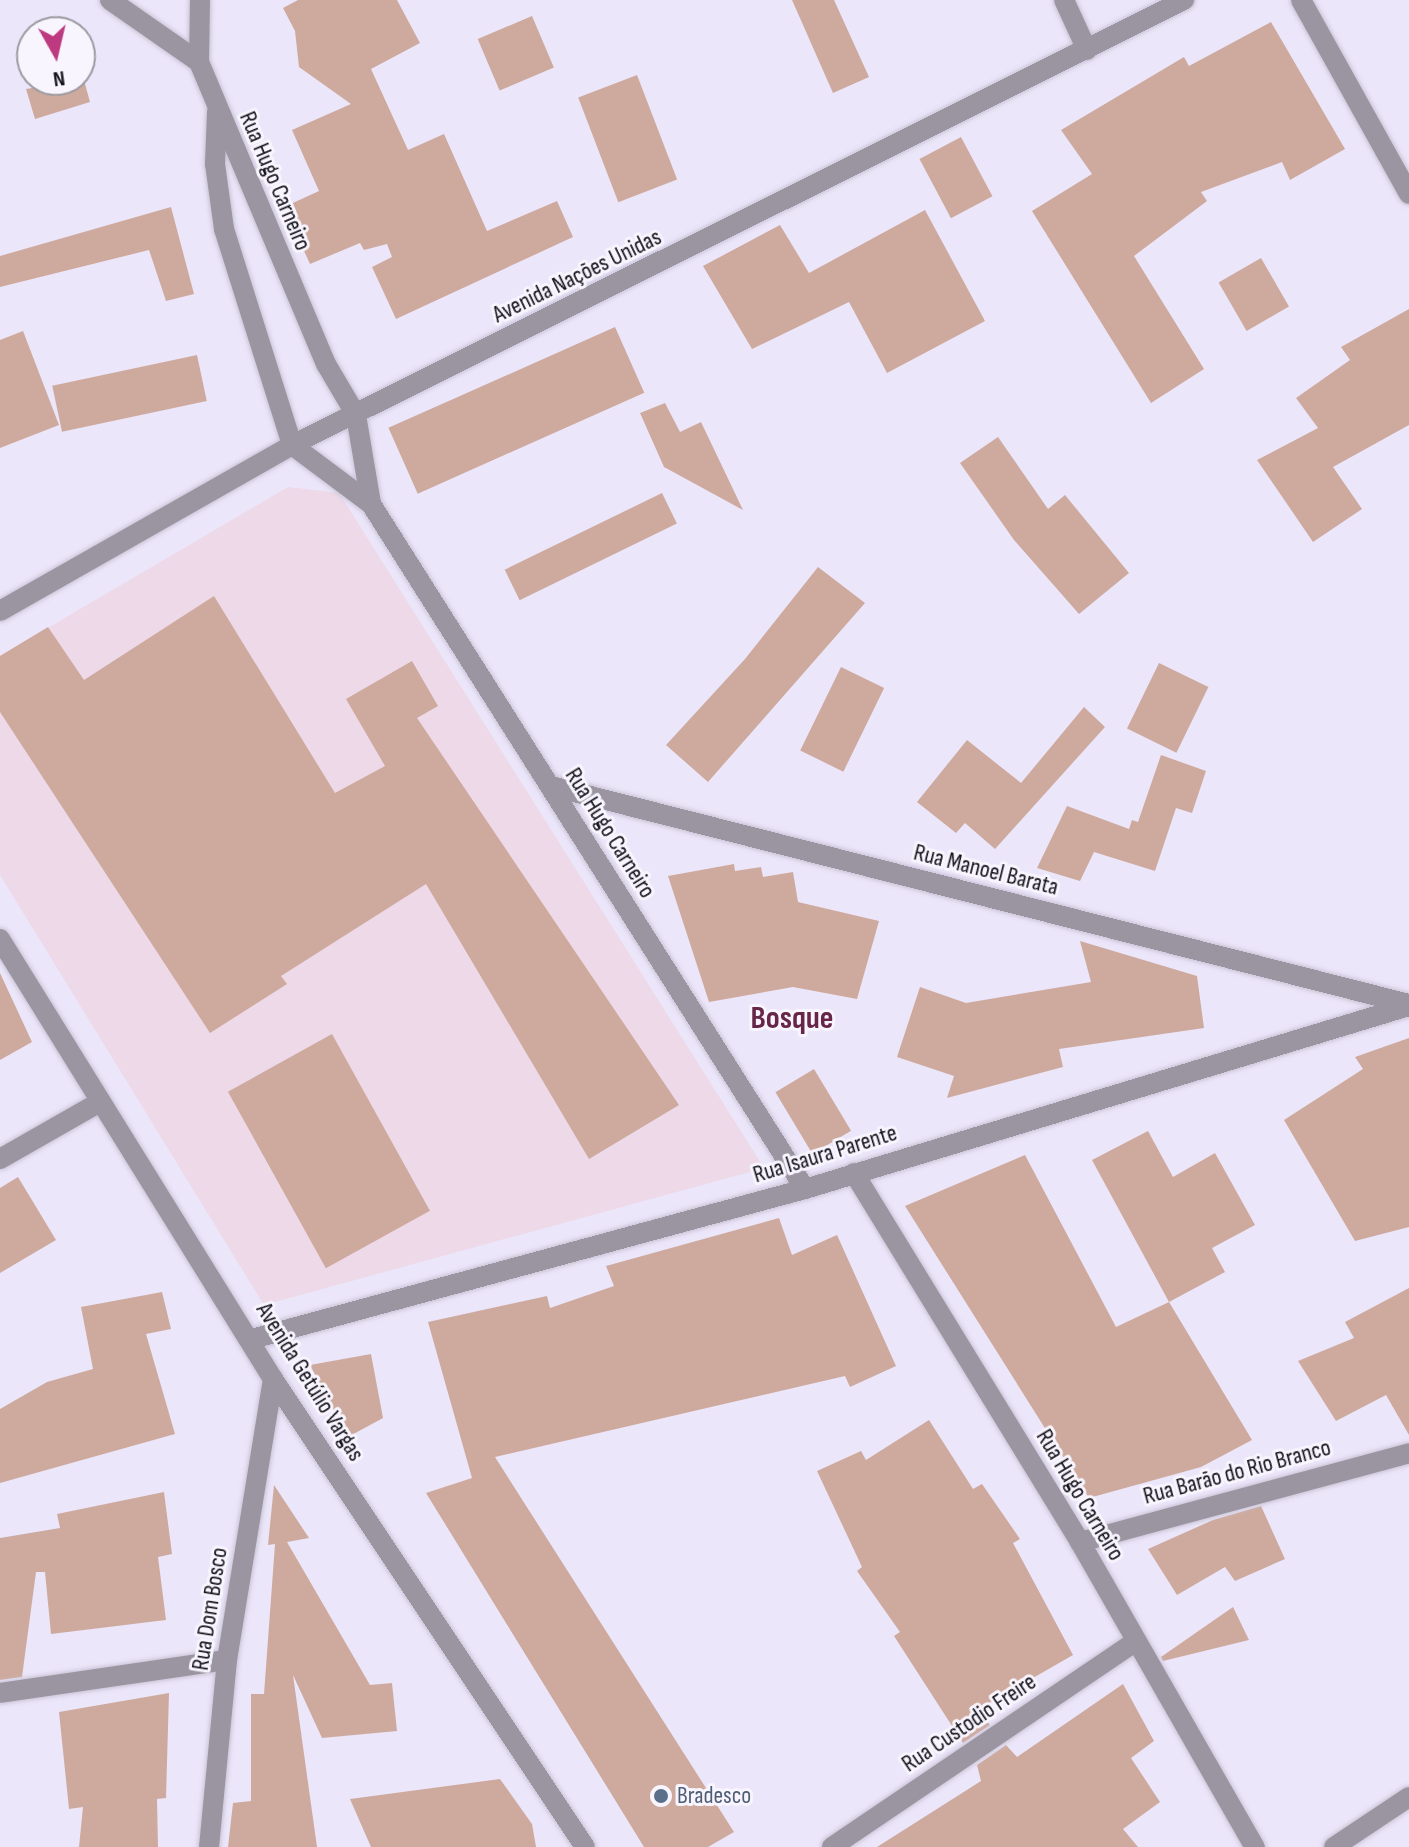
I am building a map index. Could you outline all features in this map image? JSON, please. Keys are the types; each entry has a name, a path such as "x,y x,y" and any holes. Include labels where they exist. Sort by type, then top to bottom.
{"street":[{"path":"110,0 199,62"},
{"path":"200,0 199,62 217,112"},
{"path":"1064,0 1087,50"},
{"name":"Avenida Nações Unidas","path":"0,611 292,445 1184,0"},
{"path":"1301,0 1409,194"},
{"name":"Rua Hugo Carneiro","path":"217,112 326,364 356,415 371,504"},
{"name":"Rua Hugo Carneiro","path":"217,112 215,164 224,229 292,445 371,504 805,1189"},
{"name":"Rua Manoel Barata","path":"551,786 1409,1005"},
{"name":"Avenida Getúlio Vargas","path":"0,939 98,1103 252,1339 273,1379 585,1847"},
{"name":"Rua Isaura Parente","path":"252,1339 805,1189 1409,1005"},
{"path":"0,1159 98,1103"},
{"name":"Rua Hugo Carneiro","path":"854,1173 1080,1542 1255,1847"},
{"name":"Rua Dom Bosco","path":"209,1847 227,1660 273,1379"},
{"name":"Rua Barão do Rio Branco","path":"1080,1542 1409,1453"},
{"name":"Rua Custodio Freire","path":"832,1847 1135,1642"},
{"path":"0,1693 227,1660"},
{"path":"1334,1847 1409,1797"}],"shaded area":[{"path":"288,487 339,493 764,1168 264,1305 0,875 0,656"}],"building":[{"path":"298,0 397,0 420,43 371,69 408,150 444,134 487,231 557,201 573,237 396,319 372,267 392,257 387,244 364,250 360,243 310,264 284,207 319,191 292,130 351,104 299,67 295,31 283,8"},
{"path":"792,0 834,0 869,77 833,93"},
{"path":"532,16 554,68 500,91 478,39"},
{"path":"1271,22 1345,149 1290,180 1282,162 1201,192 1207,201 1134,256 1204,369 1151,403 1032,211 1092,174 1061,130 1184,57 1189,66"},
{"path":"637,75 677,180 618,202 578,98"},
{"path":"28,96 88,96 90,102 35,119"},
{"path":"961,137 992,196 951,218 920,159"},
{"path":"171,207 194,294 166,301 149,250 0,287 0,256"},
{"path":"925,210 985,321 887,373 849,302 752,349 703,266 780,225 809,273"},
{"path":"1261,258 1289,306 1247,331 1219,282"},
{"path":"1409,309 1409,425 1333,467 1362,509 1313,542 1257,460 1318,428 1296,398 1350,360 1341,347"},
{"path":"615,327 644,393 418,494 388,428"},
{"path":"23,331 59,425 0,448 0,340"},
{"path":"197,355 207,401 62,432 52,386"},
{"path":"665,403 680,432 701,422 743,510 664,467 640,413"},
{"path":"998,437 1048,509 1065,495 1129,573 1079,614 1014,540 960,463"},
{"path":"662,493 677,524 520,600 505,570"},
{"path":"818,567 865,603 708,782 666,745 745,659"},
{"path":"214,596 335,793 385,766 346,699 412,661 438,706 417,718 679,1105 589,1159 426,884 281,976 287,984 210,1033 0,712 0,656 48,627 84,680"},
{"path":"1159,663 1208,687 1176,753 1127,729"},
{"path":"841,667 884,688 843,772 800,751"},
{"path":"1084,707 1105,727 995,849 965,823 956,833 917,802 967,740 1021,783"},
{"path":"1161,755 1206,771 1192,813 1176,808 1155,871 1094,852 1080,881 1037,868 1067,806 1129,829 1132,820 1138,822"},
{"path":"734,864 735,871 761,867 763,877 793,872 798,902 879,921 857,999 793,987 709,1002 668,876"},
{"path":"1080,941 1197,976 1204,1028 1059,1049 1063,1067 947,1098 954,1076 897,1057 920,987 966,1003 1091,982"},
{"path":"0,973 32,1042 0,1060"},
{"path":"332,1034 430,1211 326,1268 228,1092"},
{"path":"1409,1038 1409,1227 1355,1241 1284,1120 1363,1069 1355,1057"},
{"path":"814,1069 851,1131 813,1154 775,1092"},
{"path":"1148,1131 1173,1177 1215,1153 1255,1225 1212,1248 1225,1272 1169,1302 1092,1160"},
{"path":"1025,1155 1116,1327 1169,1302 1252,1440 1201,1467 1089,1498 905,1206"},
{"path":"18,1177 56,1240 0,1273 0,1188"},
{"path":"779,1218 792,1255 837,1235 896,1366 850,1387 845,1376 495,1457 734,1832 708,1847 644,1847 426,1493 472,1478 428,1322 547,1296 550,1308 614,1286 606,1266"},
{"path":"1409,1288 1409,1435 1386,1395 1336,1421 1298,1361 1354,1338 1345,1322"},
{"path":"162,1292 171,1329 146,1334 175,1434 0,1483 0,1409 47,1382 93,1369 81,1307"},
{"path":"371,1354 383,1418 348,1437 310,1365"},
{"path":"929,1420 973,1489 982,1484 1020,1539 1013,1543 1073,1655 977,1710 990,1725 963,1743 894,1636 900,1632 857,1571 862,1567 817,1471 861,1451 866,1460"},
{"path":"274,1485 309,1538 287,1542 370,1685 392,1683 397,1731 322,1738 293,1675 317,1847 228,1847 233,1803 251,1801 251,1694 264,1694 275,1544 268,1545"},
{"path":"164,1492 172,1554 158,1557 166,1620 51,1634 45,1572 36,1572 22,1677 0,1680 0,1538 60,1528 57,1514"},
{"path":"1261,1506 1285,1559 1235,1581 1225,1567 1177,1595 1148,1549 1213,1520"},
{"path":"1233,1607 1249,1640 1163,1661 1161,1657"},
{"path":"1123,1684 1154,1741 1131,1758 1160,1802 1123,1829 1138,1847 877,1847 981,1781 977,1765 1006,1745 1017,1757"},
{"path":"169,1693 166,1798 157,1799 158,1847 79,1847 83,1807 69,1809 59,1712"},
{"path":"500,1779 532,1824 536,1847 371,1847 350,1799"}],"place":[{"name":"Bradesco","path":"661,1796"}],"district":[{"name":"Bosque","path":"792,1019"}]}
